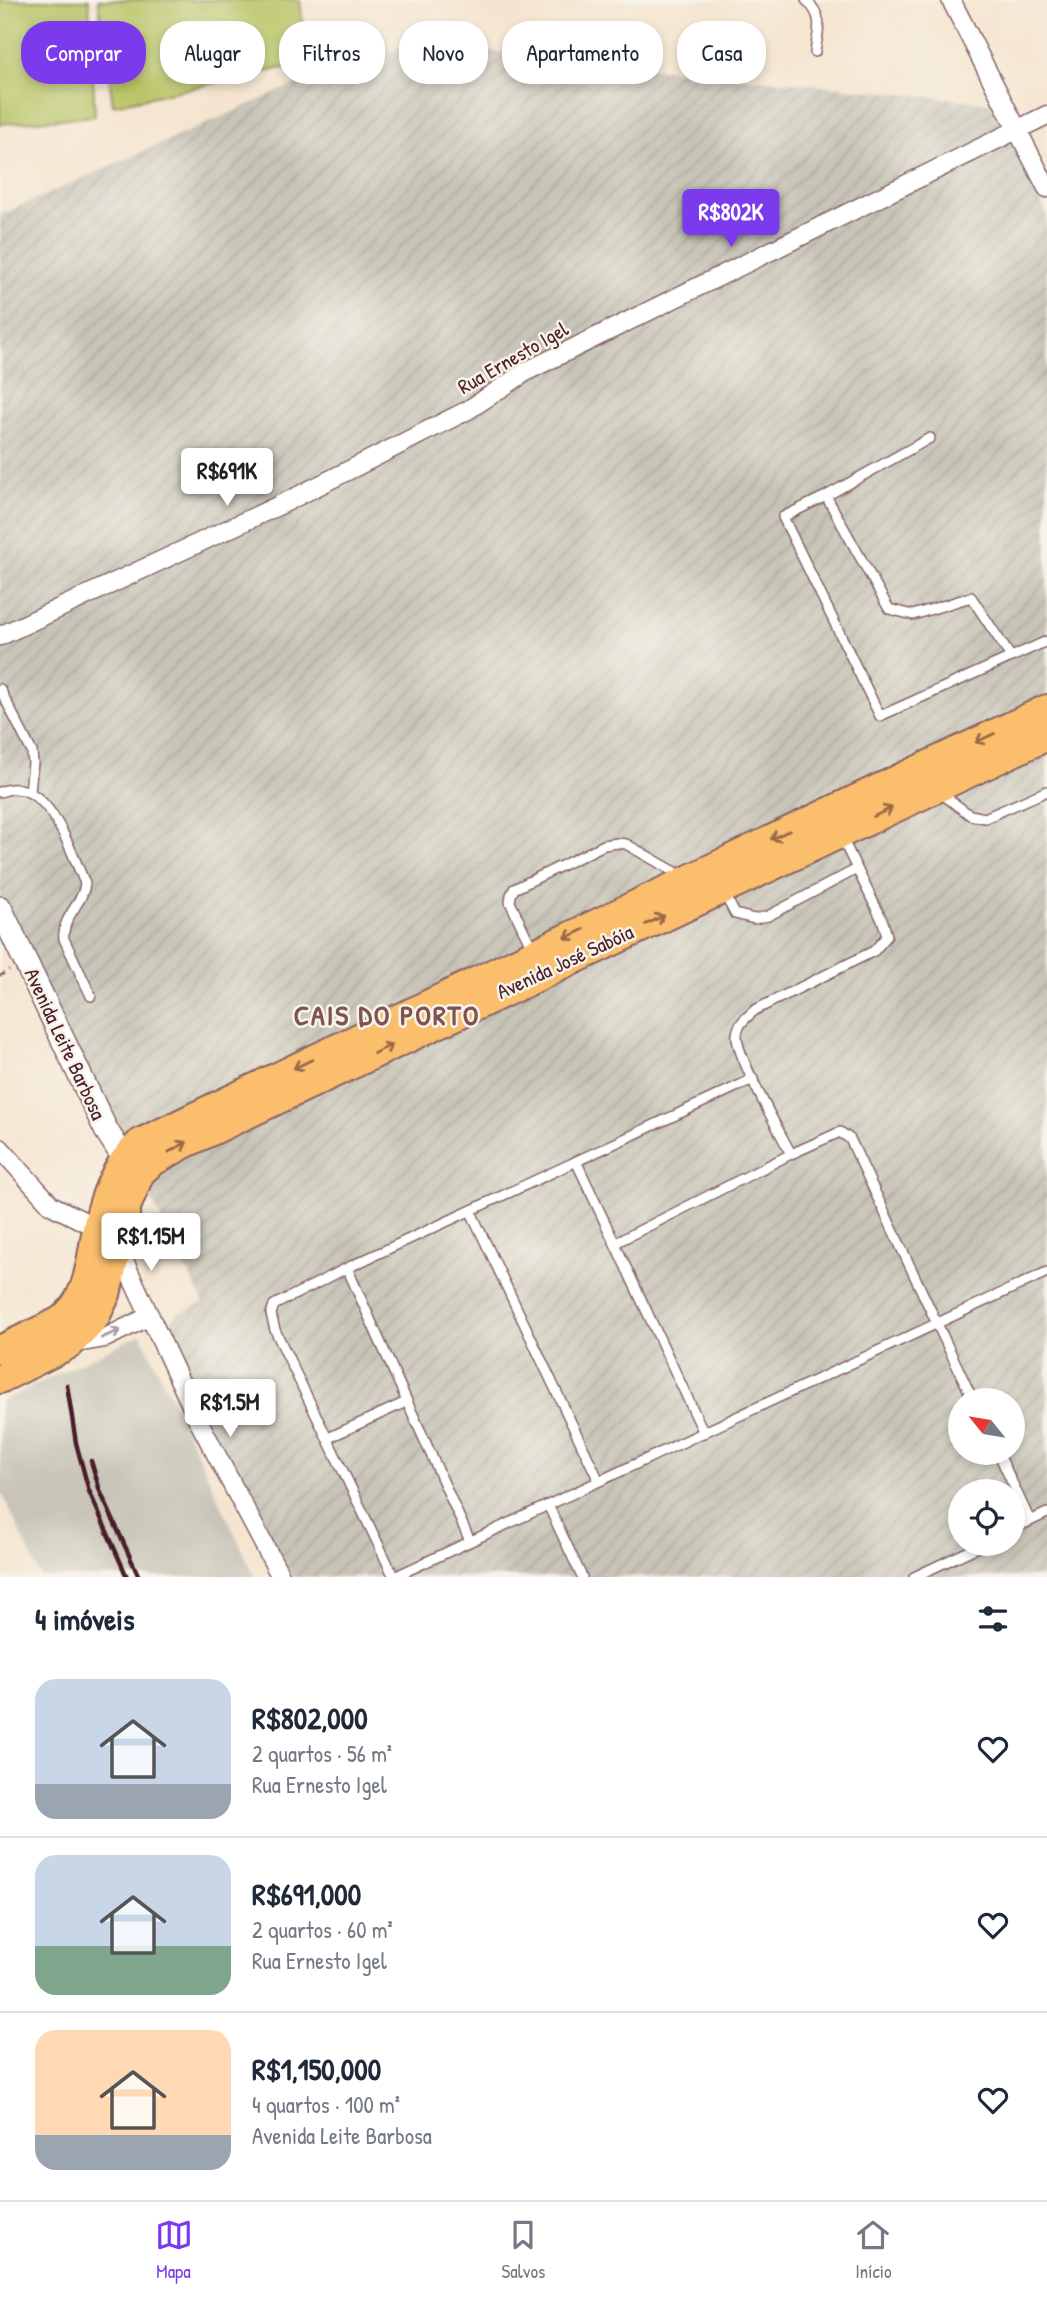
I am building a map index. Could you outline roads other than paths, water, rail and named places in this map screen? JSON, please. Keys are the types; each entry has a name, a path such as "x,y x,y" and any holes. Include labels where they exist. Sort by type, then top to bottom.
{"main road":[{"name":"Avenida José Sabóia","path":"923,781 1047,709"},
{"name":"Avenida José Sabóia","path":"0,1379 70,1344 95,1317 106,1294 107,1237 103,1202 132,1166 140,1143 688,879 834,822 923,781 1047,736"},
{"name":"Avenida José Sabóia","path":"132,1166 152,1161 722,888 834,822"},
{"name":"Avenida José Sabóia","path":"0,1350 68,1315 86,1288 107,1237"}],"street":[{"path":"951,0 1047,188"},
{"name":"Rua Ernesto Igel","path":"0,636 288,501 468,410 527,371 1047,115"},
{"name":"Avenida Leite Barbosa","path":"0,908 106,1130 132,1166"},
{"path":"0,1148 51,1205 107,1237 150,1316 199,1422 281,1577"},
{"path":"70,1344 105,1338 150,1316"}],"lane":[{"path":"806,0 815,9 820,21 815,52"},
{"path":"930,438 783,517 880,716 1047,641"},
{"path":"826,496 889,610 913,615 971,597 1011,657"},
{"path":"0,689 32,752 30,791"},
{"path":"923,781 977,818 985,818 1047,791"},
{"path":"0,792 12,788 30,791 38,797 53,814 85,883 63,931 64,939 92,996"},
{"path":"791,1154 739,1051 736,1038 743,1020 755,1010 874,951 887,936 883,922 834,822"},
{"path":"535,953 510,902 510,895 514,889 604,845 626,844 688,879"},
{"path":"722,888 735,914 754,919 768,916 857,869"},
{"path":"753,1079 347,1268 281,1300 271,1310 275,1330 394,1577 1047,1272"},
{"path":"615,1243 840,1132 850,1139 967,1388"},
{"path":"576,1161 705,1433"},
{"path":"471,1212 599,1481"},
{"path":"347,1268 470,1541"},
{"path":"328,1438 406,1402"},
{"path":"1004,1465 1030,1521"},
{"path":"548,1505 582,1577"},
{"path":"1025,1524 1047,1513"},
{"path":"914,1577 959,1556"}],"railway":[{"path":"67,1385 76,1443 89,1491 127,1577"},
{"path":"91,1461 100,1491 139,1577"}],"district":[{"name":"CAIS DO PORTO","path":"387,1015"}]}
